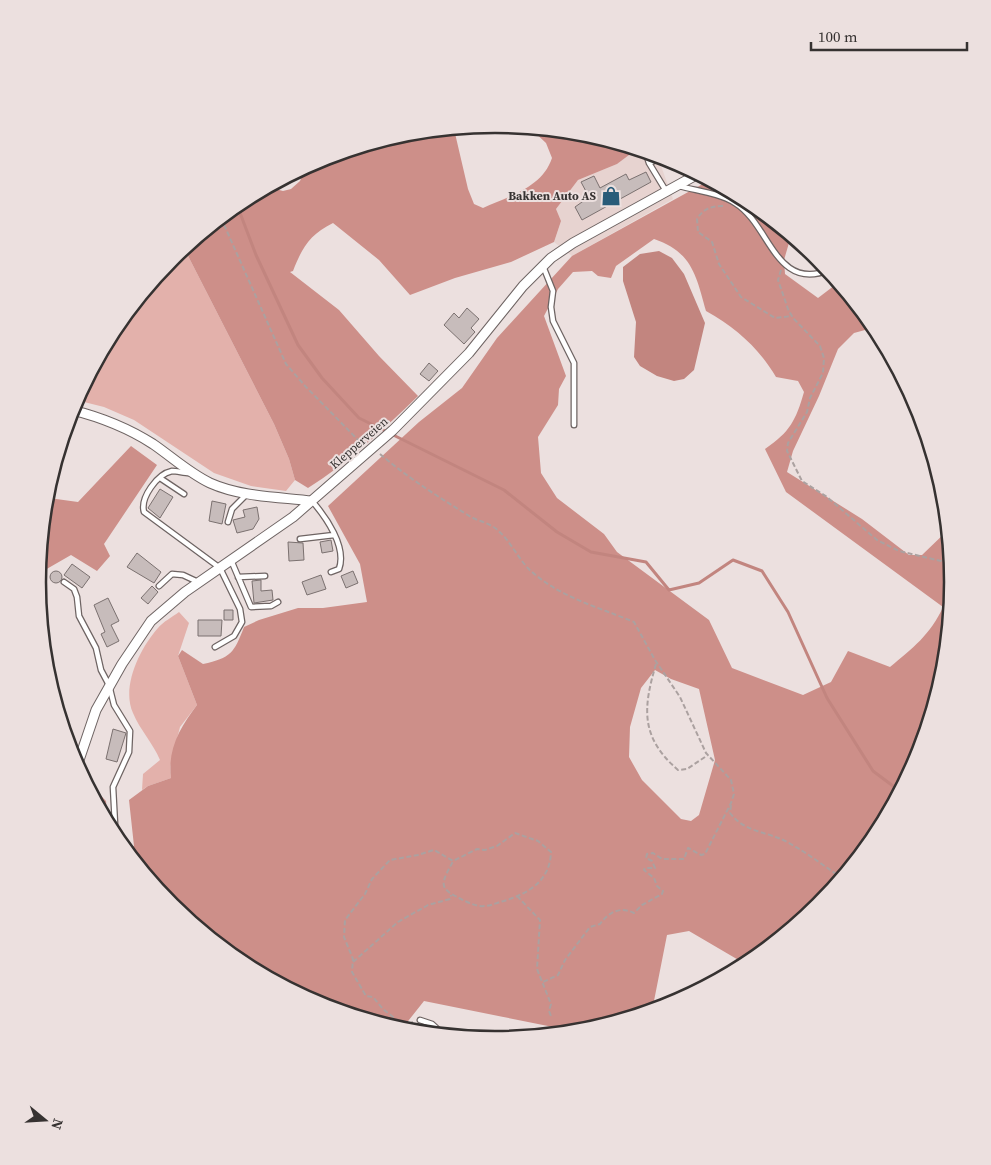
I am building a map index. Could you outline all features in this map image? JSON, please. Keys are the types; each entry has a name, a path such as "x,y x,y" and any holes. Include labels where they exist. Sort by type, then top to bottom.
{"street":[{"name":"Klepperveien","path":"80,755 88,730 109,685 151,622 200,582 280,527 371,449 470,353 523,286 543,266 573,243 691,179"},
{"path":"80,412 98,417 150,443 193,473 230,490 312,500"}],"lane":[{"path":"648,160 667,192"},
{"path":"680,186 721,197 737,204 754,220 767,242 784,264 804,274 816,276 821,274"},
{"path":"543,266 553,291 551,307 553,321 574,363 574,425"},
{"path":"193,473 172,471 160,478 147,494 144,502 144,512 220,568 242,615 242,622 234,636 215,647"},
{"path":"160,478 184,494"},
{"path":"228,522 232,509 248,493"},
{"path":"312,500 321,511 334,535 342,560 339,569 331,572"},
{"path":"300,539 334,535"},
{"path":"231,560 251,607 271,606 278,602"},
{"path":"159,586 172,574 183,575 200,582"},
{"path":"238,577 264,576"},
{"path":"64,582 74,588 79,616 96,648 101,670 109,685 114,706 130,731 131,738 128,752 113,787 115,821"},
{"path":"420,1020 432,1024 436,1028"}],"path":[{"path":"737,204 714,206 702,212 697,218 698,232 712,242 719,264 741,297 775,318 792,316"},
{"path":"224,225 286,364 306,387 371,449 433,492 474,518 494,528 513,545 530,571 558,592 583,604 634,622 656,663 680,697 708,755 731,780 734,794 731,803 705,854 701,856 688,848 684,859 662,859 653,853 647,854 646,858 652,861 655,868 645,868 644,870 654,878 657,886 663,891 662,894 642,904 634,913 625,909 619,910 607,916 600,924 590,927 566,960 558,976 541,983"},
{"path":"784,264 778,280 781,291 792,316 820,346 824,358 823,373 810,398 807,412 788,442 787,451 802,481 827,497 877,540 898,551 941,561 944,565"},
{"path":"656,663 647,694 647,722 656,744 669,762 678,770 687,769 708,755"},
{"path":"731,803 730,813 736,822 750,830 785,841 837,875"},
{"path":"516,833 538,841 551,852 543,880 533,888 517,896 485,906 472,904 451,894 444,886 453,861 477,849 485,850 497,846 516,833"},
{"path":"397,1020 383,1009 373,996 366,996 352,972 353,962 344,938 344,923 382,867 395,858 418,855 434,850 453,861"},
{"path":"353,962 398,922 428,905 450,899 451,894"},
{"path":"517,896 540,920 538,969 541,983 551,1004 549,1011 551,1016"},
{"path":"409,1023 420,1020"}],"shaded area":[{"path":"455,135 468,189 474,204 483,208 524,190 541,177 552,158 546,143 538,135 583,142 630,154 617,164 578,180 556,209 561,221 554,242 511,262 455,278 410,295 379,260 333,223 318,232 307,243 293,271 290,272 339,310 379,356 418,396 365,445 323,478 308,488 295,480 289,459 274,424 188,256 222,226 271,193 278,190 283,191 291,189 301,178 351,157 408,142"},
{"path":"630,154 660,165 673,199 572,256 554,242 561,221 556,209 578,180 617,164"},
{"path":"702,184 745,209 789,243 784,260 785,274 818,298 833,286 867,330 854,333 838,349 819,396 793,451 787,472 862,519 909,555 922,555 942,536 944,553 944,612 941,641 936,670 921,727 911,754 885,807 852,856 833,879 792,920 739,960 689,931 667,935 654,1003 612,1016 558,1027 424,1001 407,1023 351,1008 324,998 271,972 222,939 178,900 158,879 132,847 134,846 129,800 148,786 171,778 171,757 176,738 197,705 178,656 182,650 203,664 212,662 226,657 234,649 244,627 259,620 298,608 323,608 367,602 360,564 328,506 419,422 462,388 497,338 572,256","holes":["654,239 667,244 685,258 690,266 699,286 706,311 746,339 762,356 776,377 798,381 804,392 791,425 781,437 765,449 786,492 943,607 927,633 890,667 848,651 831,682 803,695 732,668 709,620 617,552 604,534 557,498 541,473 538,437 558,405 559,389 566,376 544,316 558,289 573,272 592,271 598,276 611,278 616,266","655,670 671,679 699,689 715,760 699,815 691,821 681,819 642,780 629,757 630,727 641,688"]},
{"path":"659,251 672,258 684,274 705,323 694,370 684,379 674,381 657,376 640,366 634,357 636,322 623,281 623,267 640,254"},
{"path":"188,256 274,424 289,459 295,480 286,491 251,486 214,473 134,420 104,407 84,402 106,358 139,309 158,286"},
{"path":"131,446 157,465 104,544 110,556 97,571 71,555 46,569 50,524 54,499 78,502"},
{"path":"179,612 189,623 178,656 197,705 180,727 170,767 171,778 142,790 143,774 160,760 133,713 129,692 131,680 139,657 151,636 162,624"},
{"path":"100,794 106,801 107,808"}],"building":[{"name":"Bakken Auto AS","path":"646,172 651,182 582,220 575,207 589,197 581,182 594,176 600,188 626,174 629,180"},
{"path":"467,308 479,319 471,328 475,332 464,344 444,325 454,313 459,318"},
{"path":"429,363 438,371 429,381 420,374"},
{"path":"160,489 173,497 160,518 148,508"},
{"path":"212,501 226,504 222,524 209,521"},
{"path":"257,507 259,519 253,529 237,533 233,520 245,517 243,510"},
{"path":"331,540 333,551 322,553 320,542"},
{"path":"288,542 303,543 304,560 289,561"},
{"path":"137,553 161,572 154,583 127,567"},
{"path":"72,564 90,577 82,588 64,575"},
{"path":"58,571 61,572 61,582 54,583 51,582 50,575 51,572"},
{"path":"353,571 358,583 346,588 341,576"},
{"path":"321,575 326,589 307,595 302,582"},
{"path":"261,580 261,591 272,590 273,600 254,603 252,581"},
{"path":"152,586 158,592 148,604 141,598"},
{"path":"108,598 119,621 111,625 119,641 107,647 101,634 105,632 94,605"},
{"path":"224,610 233,610 233,620 224,620"},
{"path":"198,620 222,620 221,636 198,636"},
{"path":"113,729 126,733 117,762 106,759"}],"waterway":[{"path":"240,213 256,255 298,345 322,378 359,418 504,490 557,532 591,552 646,562 669,590 699,583 733,560 762,571 788,612 827,698 873,771 895,787"}],"place":[{"name":"Bakken Auto AS","path":"611,196"}]}
